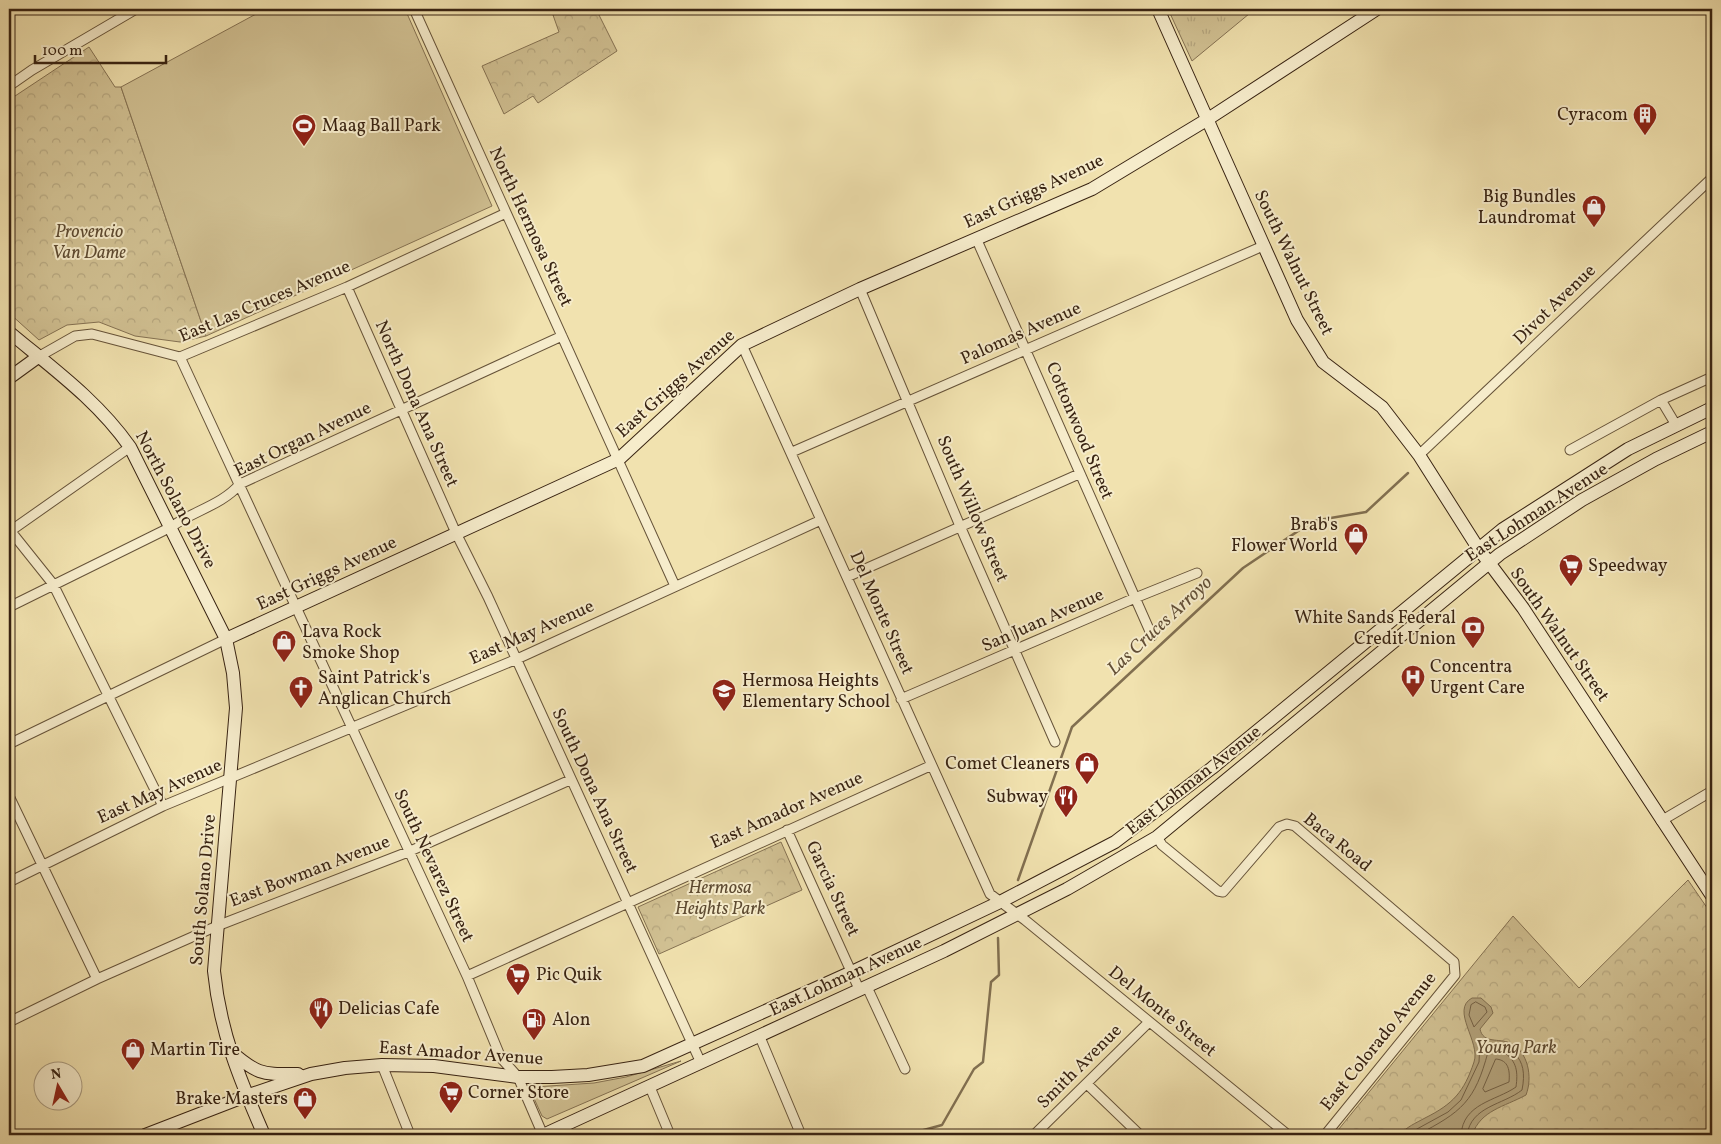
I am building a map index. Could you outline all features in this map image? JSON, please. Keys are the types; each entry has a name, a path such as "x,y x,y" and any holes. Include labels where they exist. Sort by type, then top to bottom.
{"main road":[{"name":"South Walnut Street","path":"1158,9 1297,320 1323,362 1382,407 1420,455 1478,548 1550,650 1712,896"},
{"name":"East Griggs Avenue","path":"226,639 619,459 742,345 860,289 1092,189 1208,119 1377,9"},
{"name":"North Solano Drive","path":"9,332 92,401 114,424 130,447 226,639"},
{"name":"East Las Cruces Avenue","path":"9,378 38,357"},
{"name":"East Lohman Avenue","path":"692,1045 852,972 995,898 1115,842 1170,801 1478,548 1517,520 1628,449 1712,408"},
{"path":"1676,425 1683,446"},
{"name":"East Lohman Avenue","path":"543,1135 944,951 1067,889 1157,837 1488,563 1582,500 1712,432"},
{"path":"1571,485 1582,500"},
{"name":"South Solano Drive","path":"226,639 233,673 236,708 214,971 216,995 228,1048 246,1096 264,1135"},
{"name":"East Amador Avenue","path":"146,1135 246,1096 311,1074 382,1065 434,1066 518,1077 588,1075 635,1067 692,1045"},
{"path":"228,1048 252,1069 264,1074 311,1074"}],"street":[{"path":"9,86 32,70 136,9"},
{"name":"North Hermosa Street","path":"414,9 675,586"},
{"name":"Divot Avenue","path":"1420,455 1712,178"},
{"name":"East Las Cruces Avenue","path":"38,357 74,336 92,334 180,357 347,287 506,213"},
{"name":"Cottonwood Street","path":"976,238 1152,636"},
{"name":"Palomas Avenue","path":"792,452 1263,246"},
{"name":"North Dona Ana Street","path":"347,287 456,533"},
{"name":"South Willow Street","path":"860,289 960,526 1055,742"},
{"name":"East Organ Avenue","path":"9,607 171,527 231,495 240,484 562,336"},
{"name":"Del Monte Street","path":"742,345 792,452 930,766 995,898 1025,920 1288,1135"},
{"name":"South Nevarez Street","path":"180,357 467,976 501,1058 518,1077 543,1135"},
{"path":"1570,450 1662,400 1712,377"},
{"path":"1662,400 1676,425"},
{"path":"130,447 9,531 53,584 163,806"},
{"path":"847,577 1079,474"},
{"name":"East May Avenue","path":"9,882 163,806 517,659 821,520"},
{"name":"South Dona Ana Street","path":"456,533 517,659 570,780 701,1063"},
{"name":"San Juan Avenue","path":"901,699 1016,651 1134,598 1197,573"},
{"name":"East Griggs Avenue","path":"9,744 226,639"},
{"name":"East Amador Avenue","path":"467,976 930,766"},
{"name":"East Bowman Avenue","path":"9,1022 97,979 217,926 408,852 570,780"},
{"path":"1661,821 1712,791"},
{"path":"9,796 97,979"},
{"name":"Baca Road","path":"1157,837 1162,845 1218,891 1224,892 1279,827 1287,824 1295,826 1454,962 1456,968"},
{"name":"Garcia Street","path":"787,830 852,972 863,988 905,1069"},
{"name":"East Colorado Avenue","path":"1325,1135 1455,975 1456,968"},
{"name":"Smith Avenue","path":"1034,1135 1149,1022"},
{"path":"760,1037 801,1135"},
{"path":"382,1065 410,1135"},
{"path":"1087,1084 1140,1135"},
{"path":"650,1087 670,1135"}],"green space":[{"name":"Maag Ball Park","path":"270,9 405,9 492,206 206,336 121,87 256,14"},
{"path":"565,9 596,9 617,51 538,103 533,96 504,114 482,66 559,32 553,15"},
{"path":"1168,9 1255,9 1192,61"},
{"name":"Provencio Van Dame","path":"89,47 115,87 121,87 206,336 180,342 135,336 99,322 67,325 39,340 9,313 9,100"},
{"name":"Hermosa Heights Park","path":"781,842 802,890 659,954 638,907"},
{"name":"Young Park","path":"1688,880 1712,915 1712,1135 1334,1135 1513,916 1579,988"},
{"path":"681,1061 547,1119 542,1116 532,1094 534,1087 594,1083 626,1077"}],"water":[{"path":"1472,998 1481,998 1491,1007 1493,1013 1480,1029 1484,1037 1510,1043 1525,1058 1529,1073 1526,1095 1487,1115 1481,1120 1472,1135 1400,1135 1408,1127 1443,1108 1456,1096 1466,1081 1474,1062 1475,1054 1464,1010 1466,1003"}],"waterway":[{"name":"Las Cruces Arroyo","path":"1018,880 1072,727 1243,568 1313,521 1366,512 1408,473"},
{"name":"Las Cruces Arroyo","path":"914,1135 920,1131 942,1125 974,1069 983,1062 991,982 999,975 998,938"}],"place":[{"name":"Cyracom","path":"1645,136"},
{"name":"Maag Ball Park","path":"304,147"},
{"name":"Big Bundles Laundromat","path":"1594,228"},
{"name":"Brab's Flower World","path":"1356,556"},
{"name":"Speedway","path":"1571,587"},
{"name":"White Sands Federal Credit Union","path":"1473,649"},
{"name":"Lava Rock Smoke Shop","path":"284,663"},
{"name":"Concentra Urgent Care","path":"1413,698"},
{"name":"Saint Patrick's Anglican Church","path":"301,709"},
{"name":"Hermosa Heights Elementary School","path":"724,712"},
{"name":"Comet Cleaners","path":"1087,785"},
{"name":"Subway","path":"1066,818"},
{"name":"Pic Quik","path":"518,996"},
{"name":"Delicias Cafe","path":"321,1030"},
{"name":"Alon","path":"534,1041"},
{"name":"Martin Tire","path":"133,1071"},
{"name":"Corner Store","path":"451,1114"},
{"name":"Brake Masters","path":"305,1120"}]}
